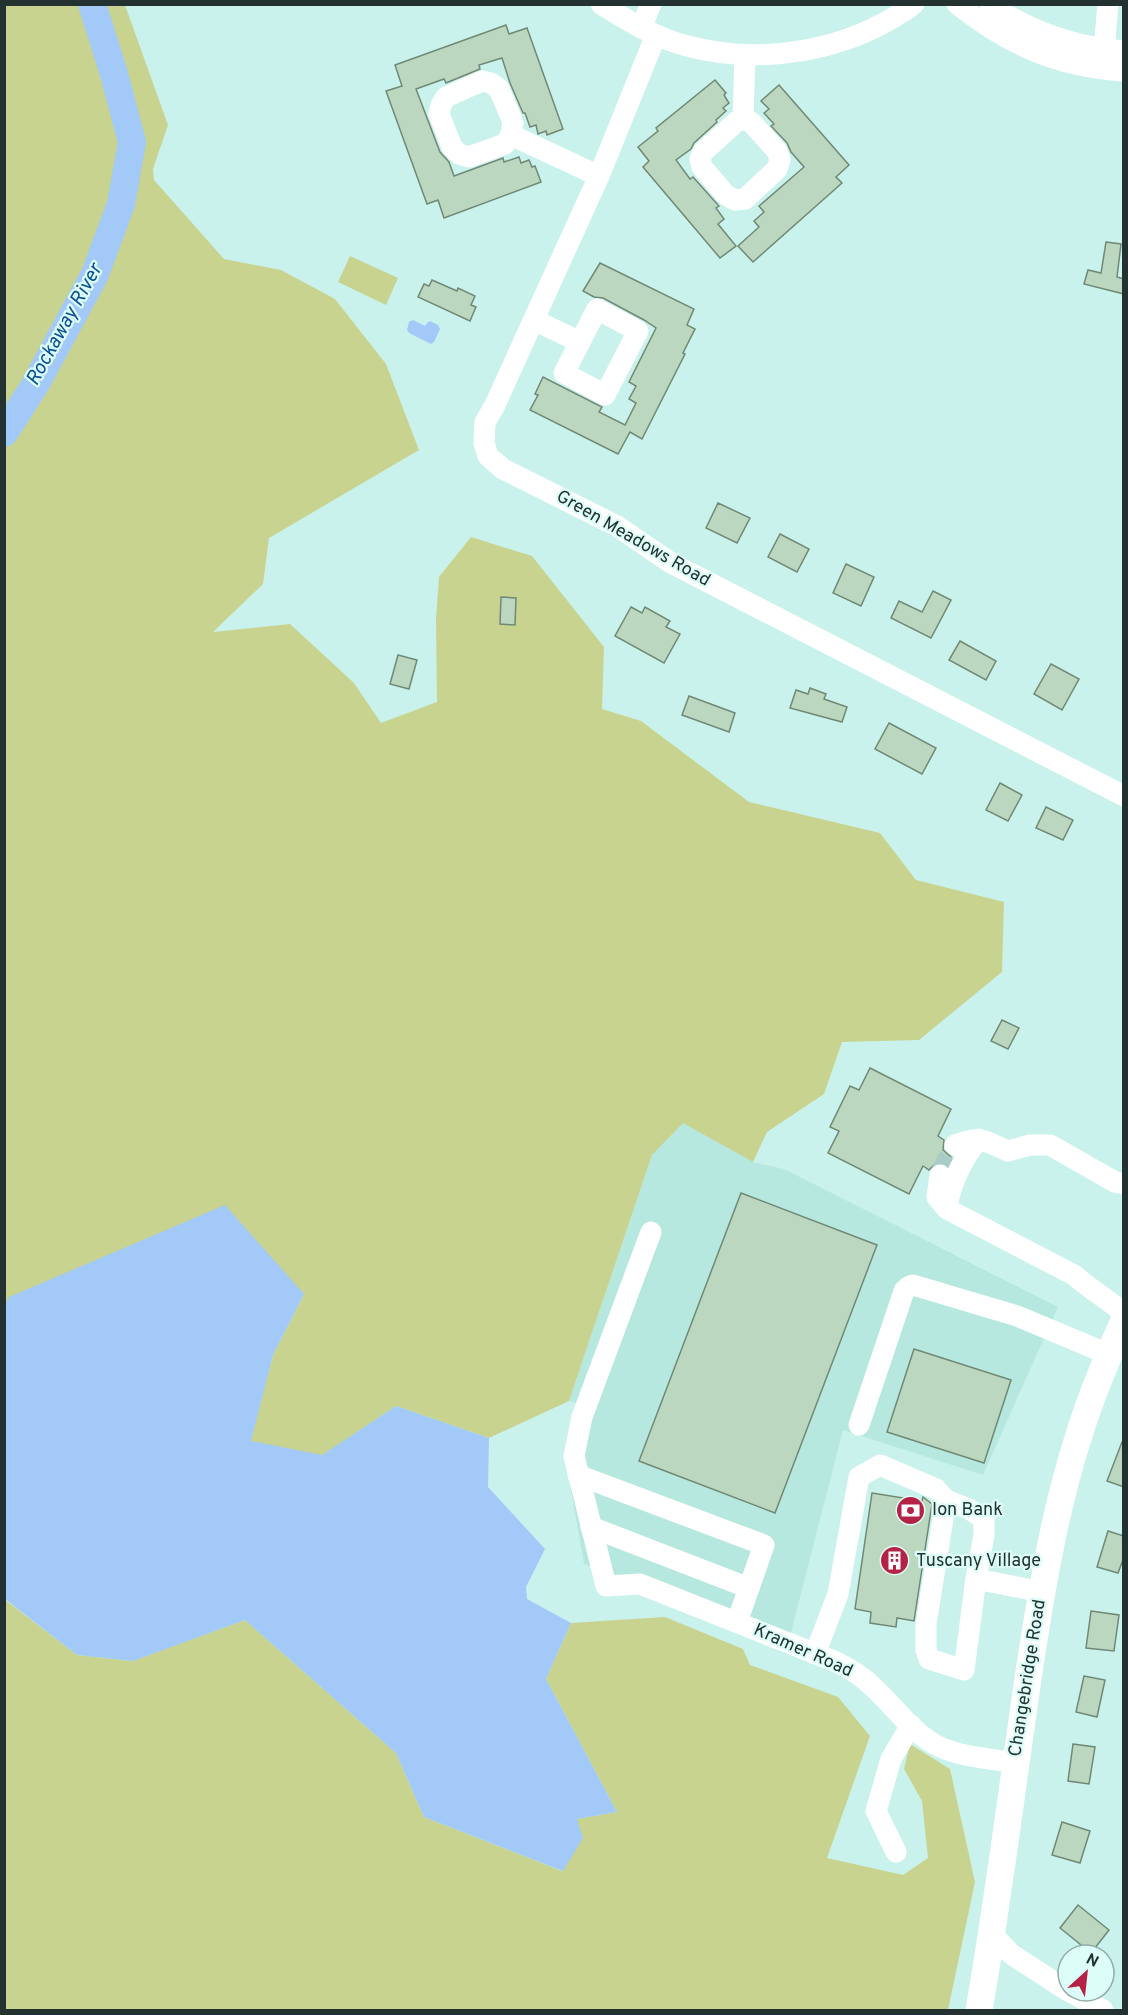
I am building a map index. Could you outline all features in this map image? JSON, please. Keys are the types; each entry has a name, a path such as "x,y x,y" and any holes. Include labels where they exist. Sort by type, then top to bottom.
{"main road":[{"name":"Changebridge Road","path":"979,2010 1042,1592 1064,1486 1079,1434 1108,1354 1124,1321"}],"street":[{"path":"601,4 649,32 686,46 745,55 783,54 814,49 876,28 914,4"},
{"name":"Green Meadows Road","path":"651,4 649,32 598,176 494,407 484,422 484,442 488,456 503,469 617,526 671,563 1124,796"},
{"path":"957,4 1000,35 1039,54 1070,64 1114,60"},
{"path":"990,4 1032,29 1114,60"},
{"path":"1108,4 1114,60"},
{"path":"743,119 745,55"},
{"path":"511,135 598,176"},
{"path":"534,320 580,342"},
{"path":"947,1209 949,1192 972,1146 979,1139"},
{"path":"956,1145 968,1140 979,1139 1008,1151 1030,1145 1050,1145 1121,1186"},
{"path":"940,1175 937,1197 947,1209 1074,1275 1124,1313"},
{"path":"651,1232 582,1417 574,1456 591,1527 749,1588"},
{"path":"859,1425 904,1291 913,1285 1017,1316 1108,1354"},
{"path":"815,1654 838,1594 859,1477 880,1465 936,1489 946,1500 969,1509 984,1519 984,1535 964,1670 929,1659 926,1650 926,1624 946,1500"},
{"path":"578,1475 764,1545 737,1623"},
{"name":"Kramer Road","path":"591,1527 606,1586 640,1584 815,1654 854,1671 872,1685 921,1736 936,1745 952,1752 1015,1762"},
{"path":"976,1579 1042,1592"},
{"path":"896,1852 876,1811 891,1759 911,1725"},
{"path":"992,1934 1011,1954 1056,1983"}],"shaded area":[{"path":"683,1122 753,1162 784,1169 1058,1307 983,1475 843,1430 789,1640 584,1564 566,1461 588,1406 569,1401 652,1155"}],"green space":[{"path":"5,5 125,5 168,125 153,169 154,180 224,259 281,270 335,299 386,364 419,450 269,538 263,584 213,632 290,624 354,683 381,723 437,702 436,620 439,577 471,537 532,556 604,647 602,709 641,721 749,802 880,833 916,880 1004,902 1002,972 919,1040 842,1042 824,1094 767,1132 753,1162 683,1123 652,1155 569,1401 489,1438 396,1406 322,1456 250,1441 273,1355 304,1294 10,1297 5,1308"},
{"path":"350,256 398,278 386,305 338,282"},
{"path":"4,1599 77,1655 132,1661 245,1620 396,1753 424,1817 562,1871 577,1819 617,1812 546,1679 571,1623 665,1617 743,1649 750,1665 838,1697 870,1736 827,1858 903,1875 928,1858 922,1801 904,1769 910,1744 950,1769 975,1882 948,2010 5,2010"}],"water":[{"path":"413,320 425,326 430,321 438,325 440,329 434,342 431,344 409,333 407,330 409,322"},
{"path":"225,1205 304,1294 273,1355 251,1441 322,1455 396,1406 489,1438 488,1487 545,1549 526,1587 527,1599 571,1623 546,1679 617,1812 577,1819 583,1838 563,1871 424,1817 396,1753 245,1620 133,1661 77,1655 5,1599 4,1308 9,1297"}],"building":[{"path":"506,25 509,34 527,28 563,129 547,135 546,131 538,134 536,125 530,127 510,83 502,58 479,65 480,69 446,83 444,79 416,89 440,152 449,162 454,176 503,158 504,162 519,157 521,163 529,160 532,167 535,166 541,182 444,218 438,200 427,204 386,91 402,86 395,65"},
{"path":"715,80 726,93 724,95 729,103 723,108 726,111 694,143 691,149 676,160 690,179 693,177 719,206 716,208 724,219 718,224 736,246 720,258 643,167 649,161 638,147 658,131 656,128"},
{"path":"779,85 849,165 836,177 842,183 753,262 738,246 759,227 754,221 764,212 759,206 804,167 791,152 787,143 771,126 774,124 764,113 769,109 761,101"},
{"path":"1106,242 1121,244 1117,277 1124,279 1124,294 1084,284 1088,270 1101,273"},
{"path":"600,263 694,309 687,325 695,329 683,353 685,354 642,439 630,432 618,454 530,410 538,395 535,394 543,377 602,407 599,412 625,425 636,403 629,399 636,386 629,382 656,328 603,298 594,297 583,291"},
{"path":"432,280 475,296 471,305 476,307 470,321 418,297 424,284 429,286"},
{"path":"718,503 750,518 737,543 706,528"},
{"path":"780,534 809,549 797,572 768,557"},
{"path":"846,564 874,577 861,606 833,593"},
{"path":"933,591 951,600 931,638 891,618 899,601 922,612"},
{"path":"501,597 516,598 515,625 500,624"},
{"path":"631,607 642,613 645,607 670,621 666,627 680,634 664,663 615,636"},
{"path":"960,641 996,661 986,680 949,660"},
{"path":"398,655 417,660 409,689 390,684"},
{"path":"1051,664 1079,679 1062,710 1034,694"},
{"path":"810,688 826,694 824,699 847,707 842,722 790,708 796,690 808,694"},
{"path":"689,696 735,713 729,732 682,715"},
{"path":"889,723 936,748 922,774 875,749"},
{"path":"1000,783 1022,795 1008,821 986,810"},
{"path":"1046,807 1073,820 1063,840 1036,828"},
{"path":"1002,1020 1019,1028 1008,1049 991,1041"},
{"path":"870,1068 951,1109 938,1136 944,1140 943,1150 951,1157 947,1165 936,1163 929,1170 923,1166 909,1194 828,1153 839,1131 830,1127 850,1086 859,1090"},
{"path":"741,1193 877,1245 775,1513 639,1461"},
{"path":"914,1349 1011,1380 984,1463 887,1432"},
{"path":"1122,1442 1124,1442 1124,1487 1107,1481"},
{"name":"Tuscany Village","path":"872,1493 922,1501 923,1497 932,1504 914,1621 897,1618 896,1627 870,1623 871,1612 855,1609"},
{"path":"1108,1531 1124,1536 1124,1557 1118,1573 1097,1567"},
{"path":"1091,1611 1119,1615 1114,1651 1086,1648"},
{"path":"1084,1676 1105,1680 1097,1717 1076,1712"},
{"path":"1073,1744 1095,1747 1089,1784 1068,1781"},
{"path":"1062,1822 1090,1831 1080,1863 1052,1855"},
{"path":"1078,1905 1109,1930 1099,1943 1079,1943 1060,1928"}],"waterway":[{"name":"Rockaway River","path":"4,433 35,385 95,274 121,204 132,142 92,4"}],"tunnel":[{"path":"940,1175 955,1145"}],"place":[{"name":"Ion Bank","path":"911,1510"},
{"name":"Tuscany Village","path":"895,1561"}]}
